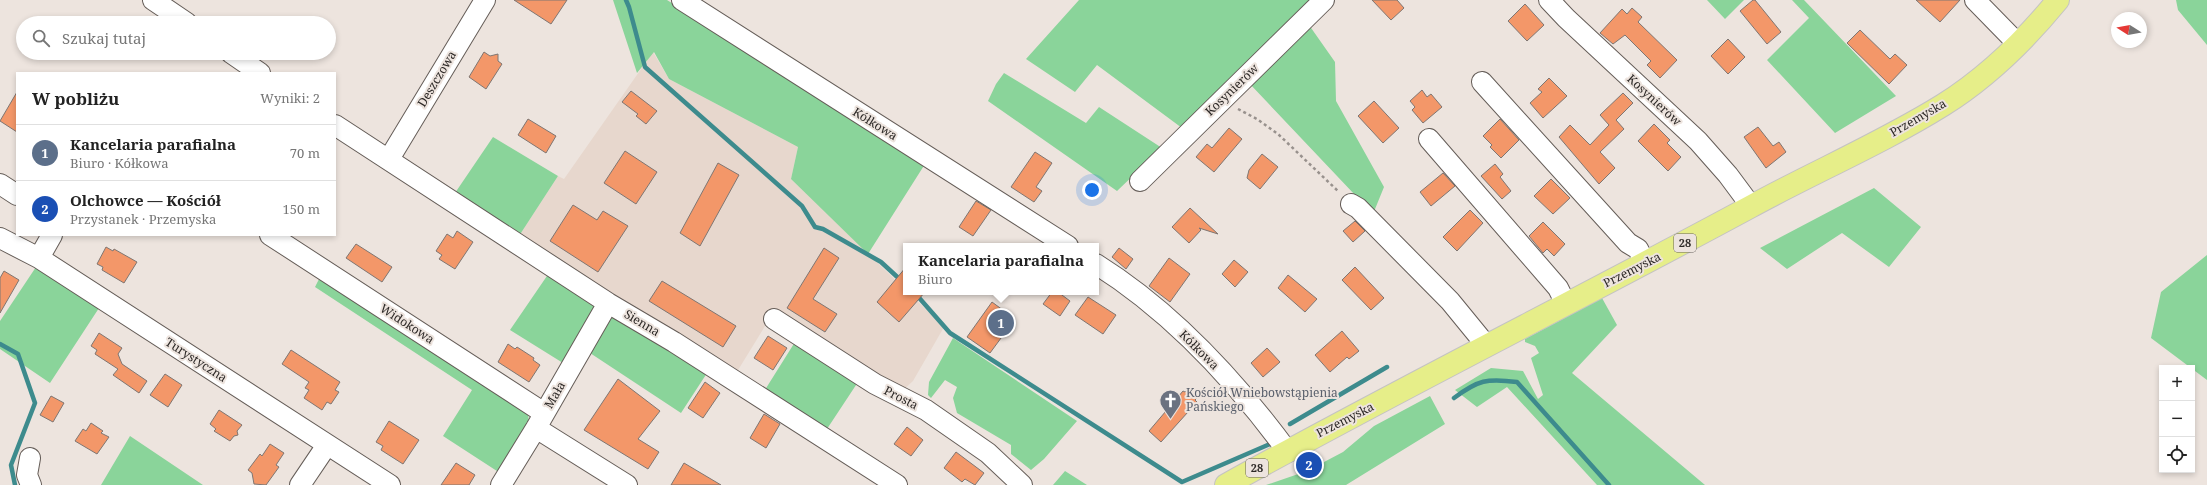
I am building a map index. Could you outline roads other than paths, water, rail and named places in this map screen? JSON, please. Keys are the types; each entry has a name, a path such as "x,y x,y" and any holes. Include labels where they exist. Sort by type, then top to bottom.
{"main road":[{"name":"Przemyska","path":"1226,485 1486,345 1566,304 1642,256 1751,206 1944,104 1980,77 2017,43 2058,0"}],"street":[{"path":"152,0 176,16"},
{"name":"Deszczowa","path":"389,159 485,0"},
{"name":"Kółkowa","path":"682,0 1063,243"},
{"name":"Kosynierów","path":"1140,181 1324,0"},
{"name":"Kosynierów","path":"1549,0 1566,18 1698,141 1751,206"},
{"path":"1975,0 2017,43"},
{"path":"241,60 259,72"},
{"path":"1482,82 1628,243 1642,256"},
{"name":"Sienna","path":"336,126 608,303 674,342 897,485"},
{"path":"1429,139 1558,288 1566,304"},
{"path":"1558,151 1614,209 1639,241 1642,256"},
{"path":"1351,204 1358,208 1444,296 1486,345"},
{"path":"40,258 51,236"},
{"name":"Widokowa","path":"271,236 540,421 627,485"},
{"name":"Turystyczna","path":"0,238 40,258 390,485"},
{"name":"Kółkowa","path":"1099,266 1126,283 1184,334 1232,383 1288,452"},
{"name":"Mała","path":"500,485 540,421 608,303"},
{"name":"Prosta","path":"774,319 875,384 926,410 988,453 1022,485"},
{"path":"300,485 327,445"},
{"path":"30,458 27,475 31,485"}],"waterway":[{"path":"626,0 645,67 802,206 815,227 823,229 881,262 903,282"},
{"path":"917,295 950,333 1182,482 1270,444"},
{"path":"0,344 18,354 35,403 11,465 15,485"},
{"path":"1290,424 1387,367"},
{"path":"1454,398 1470,387 1483,382 1498,380 1517,382 1609,485"}],"place":[{"name":"Kancelaria parafialna","path":"1001,323"},
{"name":"Kościół Wniebowstąpienia Pańskiego","path":"1170,420"},
{"name":"Olchowce — Kościół","path":"1309,465"}]}
